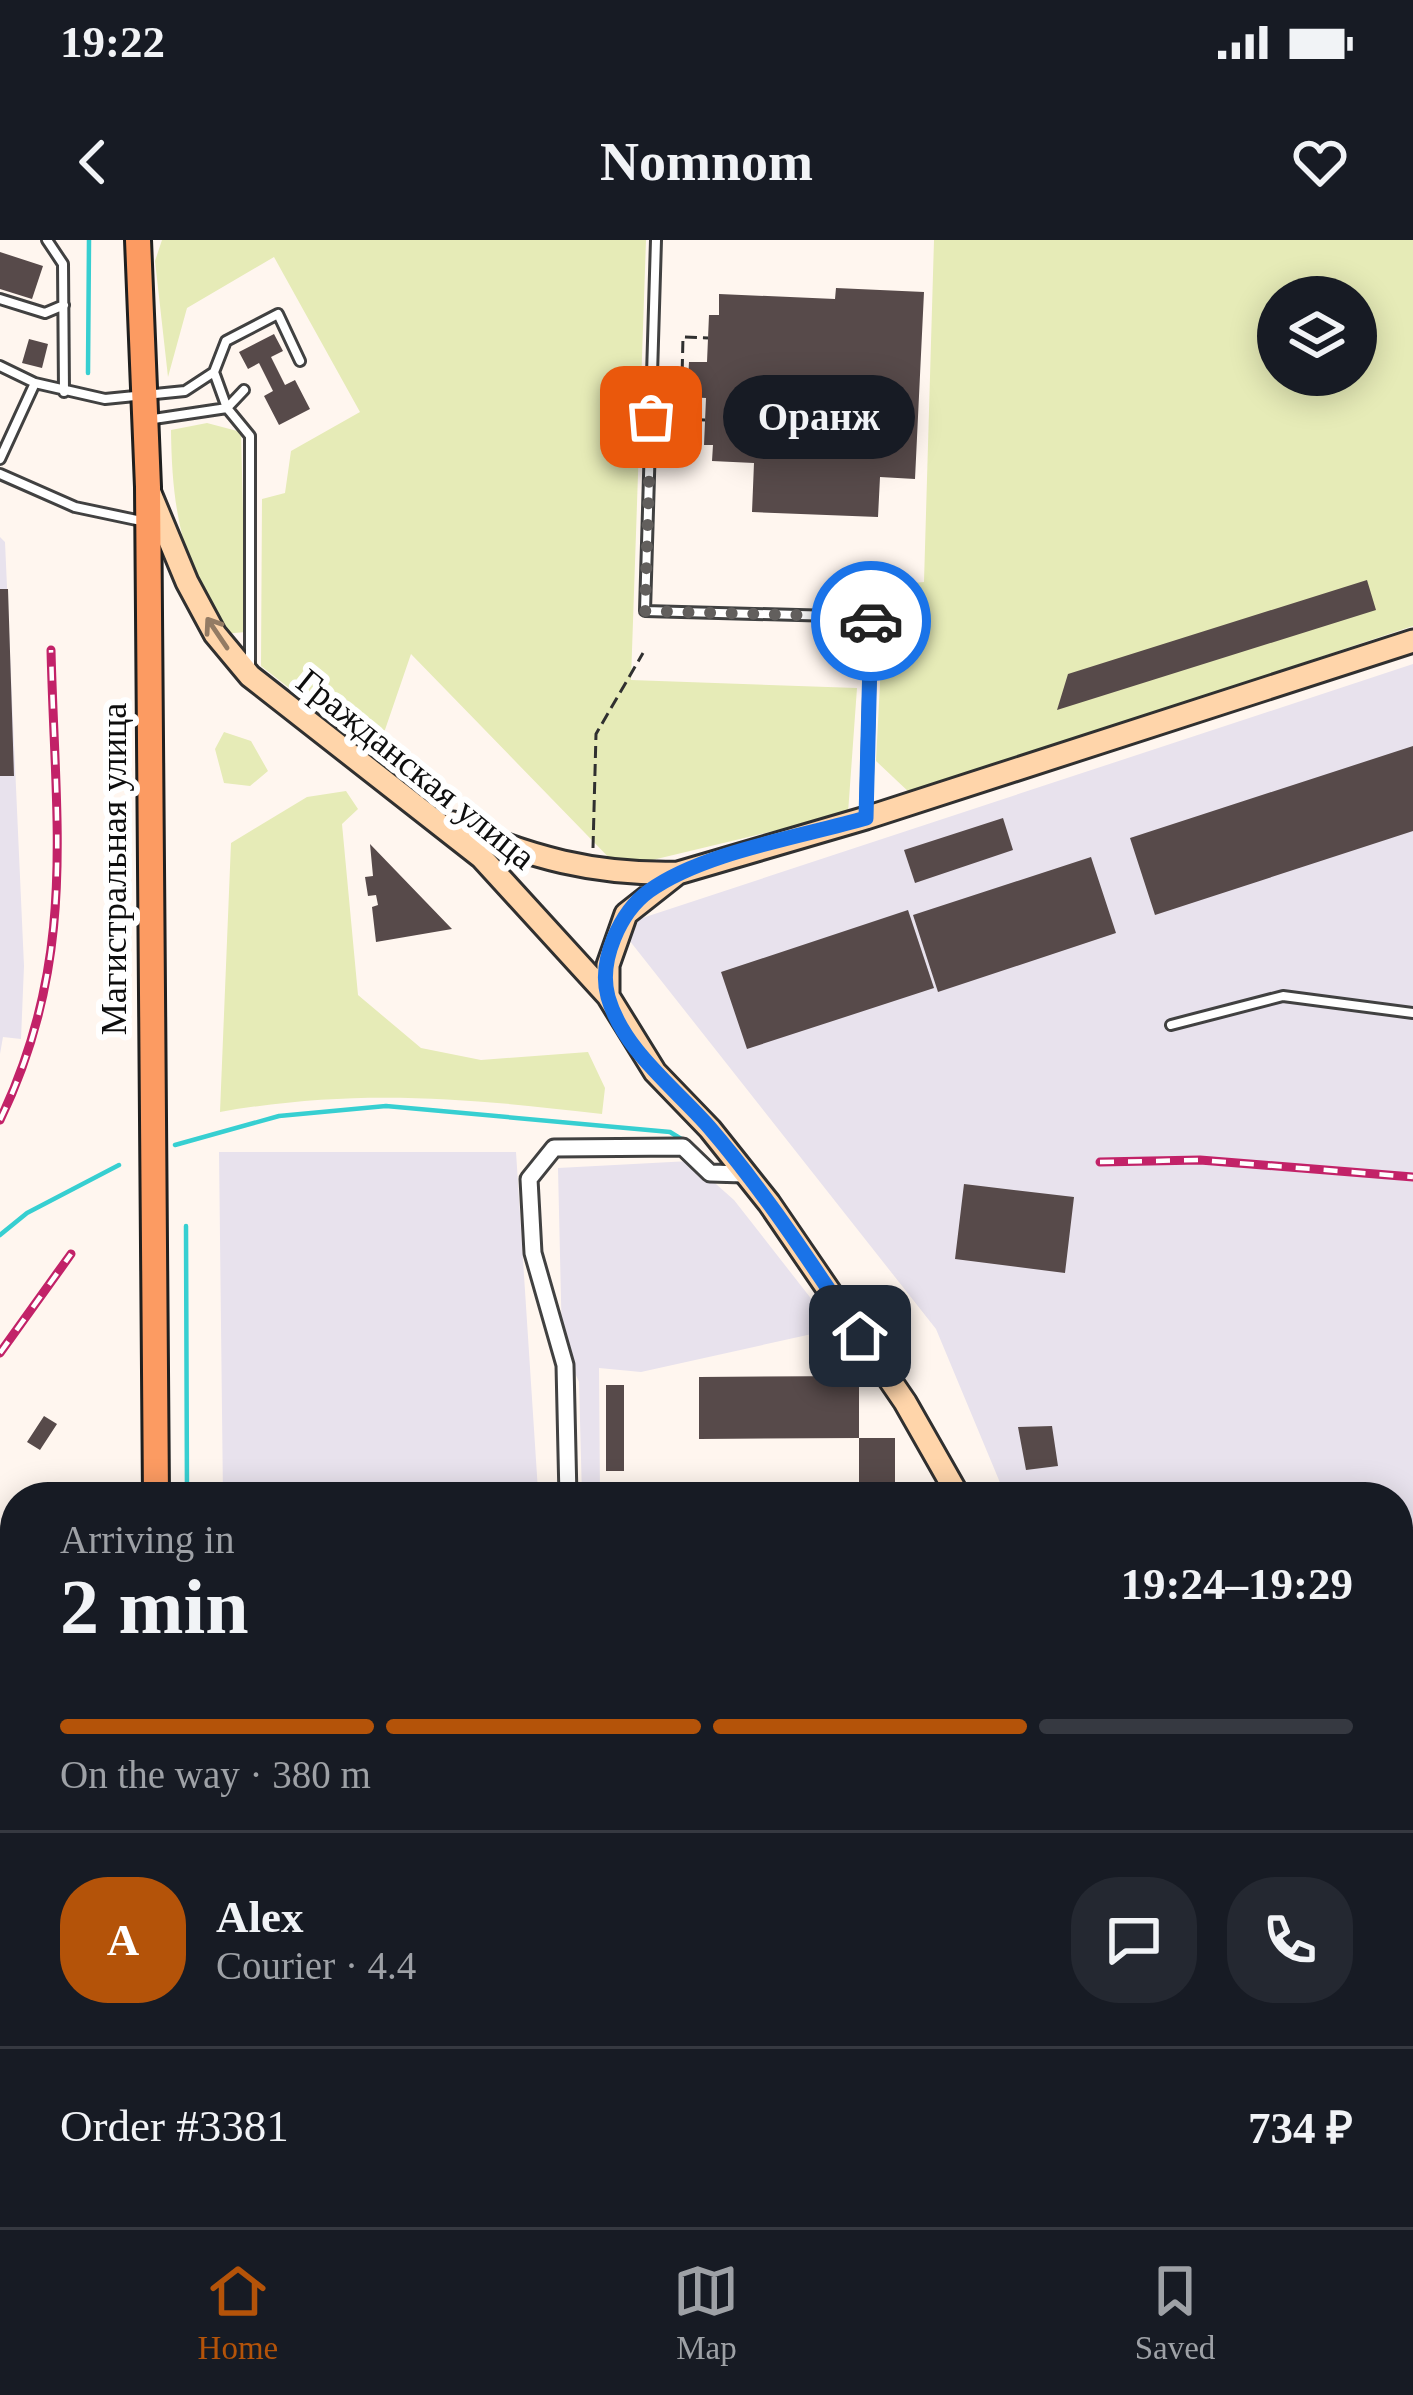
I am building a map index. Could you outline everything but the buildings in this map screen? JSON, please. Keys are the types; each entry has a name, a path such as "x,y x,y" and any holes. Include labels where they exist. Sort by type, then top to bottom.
{"main road":[{"name":"Магистральная улица","path":"138,240 148,487 156,1482"}],"street":[{"name":"Гражданская улица","path":"148,487 187,582 215,634 250,676 354,762 424,810 549,926 608,996 655,1072 710,1129 744,1174 905,1402 950,1482"},
{"path":"608,996 608,965 626,914 646,893 678,873 866,818 1413,641"},
{"path":"424,810 500,845 592,870 678,873"},
{"path":"568,1482 565,1365 533,1252 529,1179 554,1148 682,1147 710,1173 744,1174"}],"lane":[{"path":"47,240 63,264 64,392"},
{"path":"656,240 645,611 871,617 866,818"},
{"path":"0,299 45,313 64,305"},
{"path":"0,366 34,383 105,399 185,391 214,372 226,341 278,314 300,361"},
{"path":"214,372 227,408 250,436 250,676"},
{"path":"0,459 34,383"},
{"path":"146,420 227,408 244,390"},
{"path":"0,474 75,507 148,523"},
{"path":"1171,1025 1282,996 1413,1012"}],"path":[{"path":"705,420 680,419 683,337 708,338"},
{"path":"652,378 685,379"},
{"path":"592,870 596,734 644,653"}],"shaded area":[{"path":"0,537 5,542 24,966 21,1039 3,1037 0,1054"},
{"path":"1413,664 1413,1482 1000,1482 936,1329 618,926"},
{"path":"219,1152 516,1152 537,1482 223,1482"},
{"path":"690,1161 734,1200 820,1310 821,1332 641,1372 599,1368 600,1482 582,1482 579,1382 562,1343 558,1168"}],"green space":[{"path":"162,240 646,240 631,680 857,688 848,813 619,868 411,654 376,756 261,666 262,499 285,493 291,451 360,412 274,257 187,308 168,377 155,261"},
{"path":"934,240 1413,240 1413,626 911,794 876,761 885,586 924,582"},
{"path":"207,423 241,432 246,632 223,634 198,583 177,512 171,430"},
{"path":"224,732 251,741 268,771 250,786 224,783 215,749"},
{"path":"346,791 358,809 342,824 358,995 421,1048 481,1060 588,1052 605,1088 602,1114 411,1098 318,1100 220,1112 231,843 307,797"}],"waterway":[{"path":"88,373 89,240"},
{"path":"175,1145 279,1116 386,1106 670,1132 691,1145"},
{"path":"0,1235 27,1213 119,1165"},
{"path":"186,1226 187,1482"}],"railway":[{"path":"0,1120 25,1060 51,946 57,832 51,650"},
{"path":"1100,1162 1200,1160 1413,1177"},
{"path":"0,1353 71,1254"}],"way so far":[{"path":"651,417 645,611 871,617 871,621"}],"place":[{"name":"Оранж","path":"651,417"}],"route":[{"path":"860,1336 769,1203 627,1033 608,996 608,965 626,914 646,893 678,873 866,818 871,621"}]}
